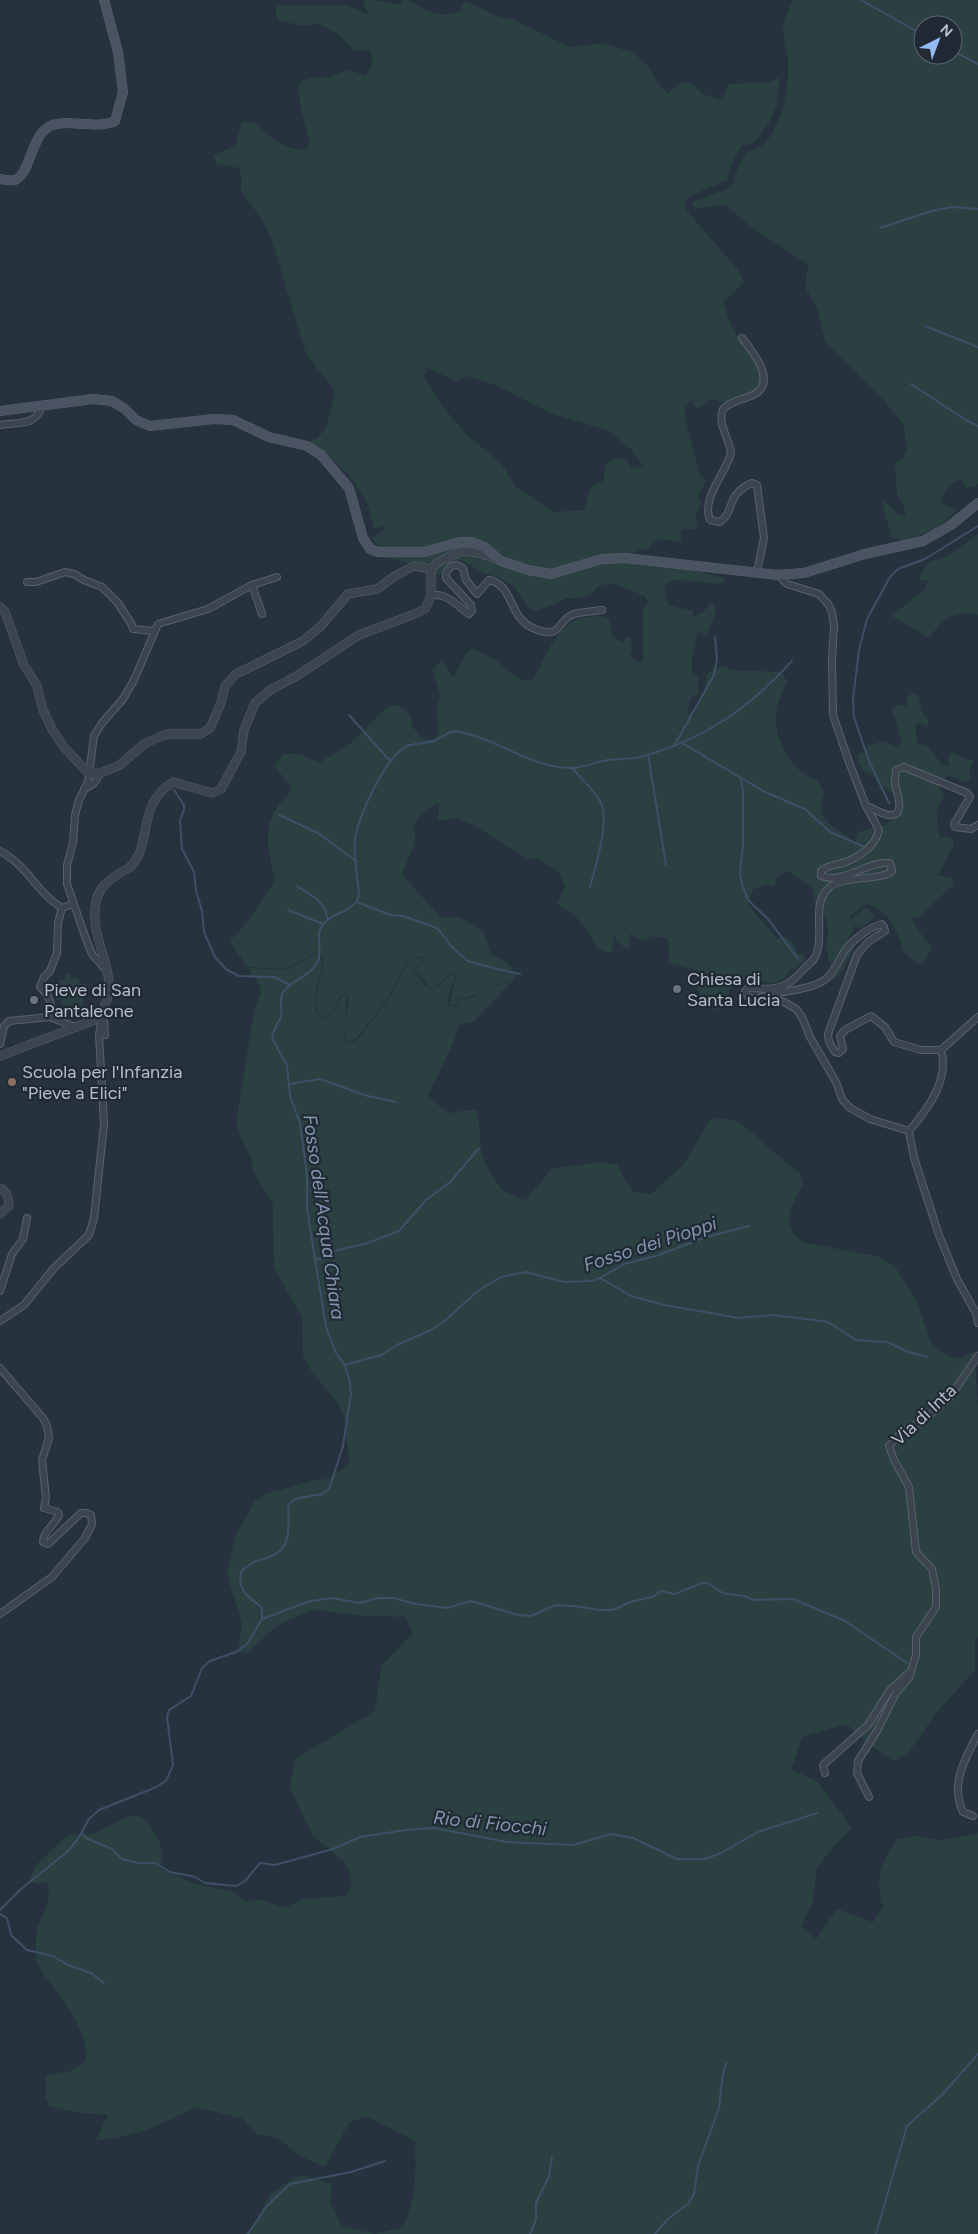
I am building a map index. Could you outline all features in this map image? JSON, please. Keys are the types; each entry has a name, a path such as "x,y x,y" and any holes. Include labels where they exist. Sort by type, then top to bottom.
{"main road":[{"path":"0,179 14,180 22,175 35,141 44,129 52,124 106,125 115,121 124,92 118,52 104,0"},
{"path":"0,411 93,399 112,401 125,409 136,420 150,426 214,419 233,420 269,437 306,446 320,455 349,488 363,538 370,548 378,552 424,552 460,542 472,542 484,547 501,561 528,570 551,574 602,559 625,558 778,575 804,574 865,554 923,541 951,525 978,503"}],"street":[{"path":"742,338 759,362 764,378 762,386 758,391 723,409 720,416 731,453 714,488 708,516 710,520 720,522 725,519 736,494 752,483 757,485 764,538 757,572"},
{"path":"0,425 32,421 39,414 42,405"},
{"path":"0,1321 24,1305 54,1268 89,1235 94,1218 104,1124 99,1035 108,994 109,973 95,925 94,908 104,883 132,866 139,851 147,815 167,786 173,782 212,793 221,789 241,752 244,730 255,703 270,690 295,677 359,635 412,616 425,609 432,596 431,569 437,563 464,551 478,552 501,561"},
{"path":"432,596 436,594 443,596 469,614 472,610 471,605 446,578 446,573 451,566 457,565 463,568 466,580 477,594 489,580 495,581 505,588 516,614 533,628 540,631 547,633 558,630 574,614 602,610"},
{"path":"90,774 99,773 120,765 144,744 168,734 201,734 210,728 216,717 225,686 236,674 303,641 320,627 348,594 378,589 394,576 414,566 431,569"},
{"path":"27,582 36,582 65,572 74,574 84,580 102,586 118,603 133,629 154,631"},
{"path":"778,575 787,584 819,594 832,612 834,625 832,658 833,714 848,762 866,806 879,830 872,846 848,860 828,865 821,870 822,876 828,879 841,876 861,870 875,863 890,863 892,871 886,875 860,878 832,885 823,893 819,911 819,939 814,959 796,978 782,987 748,988 745,991 748,997 753,999 811,985 827,978 845,950 865,932 882,924 885,931 868,942 857,955 828,1034 835,1052 840,1053 842,1049 840,1036 846,1030 871,1016 884,1027 894,1042 921,1050 941,1050 978,1017"},
{"path":"109,973 92,954 67,884 67,865 73,843 75,815 90,774 94,736 102,723 123,699 134,680 158,624 208,609 252,585 266,579 277,578"},
{"path":"252,585 262,614"},
{"path":"0,607 5,612 24,665 36,686 52,729 63,746 90,774"},
{"path":"866,806 889,815 898,811 900,805 895,783 896,770 904,767 967,793 970,797 954,824 955,827 963,829 971,829 978,826"},
{"path":"84,789 91,786 97,780 99,773"},
{"path":"0,851 28,872 49,900 62,908"},
{"path":"62,908 73,904"},
{"path":"50,1017 54,1014 51,1002 47,992 40,986 44,976 50,971 57,953 57,931 62,908"},
{"path":"760,997 784,1002 796,1009 836,1082 842,1099 850,1108 870,1119 909,1131"},
{"path":"0,1056 97,1019 103,1011"},
{"path":"103,1011 105,1035"},
{"path":"0,1044 4,1026 9,1021 50,1017 75,1027"},
{"path":"909,1131 926,1112 934,1099 941,1072 943,1056 941,1050"},
{"path":"909,1131 914,1158 938,1235 957,1279 976,1313 978,1323"},
{"path":"0,1188 5,1190 9,1206 0,1214"},
{"path":"0,1291 12,1254 23,1239 27,1218"},
{"name":"Via di Inta","path":"869,1796 857,1773 858,1761 877,1731 896,1693 909,1678 916,1655 916,1637 936,1607 936,1589 932,1569 916,1552 909,1486 894,1460 889,1446 904,1430 924,1420 950,1397 978,1356"},
{"path":"0,1368 47,1426 49,1438 42,1460 46,1498 44,1508 58,1512 59,1515 57,1521 44,1535 43,1542 48,1544 81,1513 86,1512 90,1515 92,1524 85,1538 52,1578 0,1614"},
{"path":"825,1773 823,1765 868,1725 890,1690 911,1671"},
{"path":"972,1816 963,1812 958,1786 963,1761 978,1734"}],"green space":[{"path":"365,0 375,0 400,5 404,0 407,0 428,11 442,14 463,10 461,5 466,1 499,17 512,19 570,47 602,43 632,52 648,65 658,84 668,93 680,83 691,83 703,94 722,100 728,84 772,82 780,77 776,107 769,123 755,142 741,146 730,167 727,180 688,197 684,205 686,210 738,270 744,282 723,303 733,330 757,363 761,379 755,390 726,402 710,399 705,405 696,408 693,400 684,406 687,426 700,475 707,480 697,497 701,502 695,519 699,526 694,529 682,529 680,533 682,542 659,539 651,544 647,550 639,550 634,553 635,557 551,570 503,558 486,545 423,549 379,548 372,538 383,531 384,526 374,529 368,506 357,485 335,462 311,443 312,439 316,439 326,428 335,391 306,354 272,240 263,221 241,191 242,180 239,168 216,164 213,155 235,146 242,122 255,122 276,141 289,147 304,150 310,143 300,105 298,85 307,78 329,77 350,70 366,76 373,62 370,50 355,51 338,34 319,24 303,26 277,20 275,5 347,5 369,15 363,3","holes":["427,368 456,381 468,376 498,386 550,413 609,431 633,451 643,466 632,468 626,459 613,459 605,466 604,480 591,487 584,510 554,512 516,487 501,463 467,435 442,406 424,376"]},
{"path":"792,0 978,0 978,483 976,486 967,488 961,480 950,485 941,502 949,507 957,508 953,514 941,524 917,536 903,540 891,537 883,499 899,515 906,515 902,502 897,495 895,463 902,459 907,450 904,425 883,400 825,340 817,307 806,289 806,275 809,265 758,232 725,205 695,209 692,205 693,202 733,185 737,170 747,152 761,146 774,130 783,107 788,82 788,60 783,30"},
{"path":"978,534 978,615 961,613 949,617 929,638 892,616 926,588 928,581 918,579 928,563 949,555"},
{"path":"471,544 491,555 459,548 444,554 429,567 384,558 381,554"},
{"path":"464,554 478,555 551,577 603,562 636,562 637,565 685,569 725,578 722,584 676,580 666,583 664,590 668,605 693,611 693,617 703,612 711,602 716,609 707,635 698,631 692,657 692,672 698,676 698,694 690,699 687,712 694,718 706,688 706,676 710,671 723,666 732,670 781,672 787,681 776,714 776,725 781,745 792,763 799,770 818,781 824,793 821,803 824,817 834,827 855,842 858,832 885,825 904,812 895,796 862,769 858,762 858,754 864,753 868,746 884,741 896,748 902,742 891,710 898,705 907,706 907,698 913,692 919,696 921,711 929,721 928,726 918,723 915,725 917,743 928,746 943,766 949,765 949,755 952,752 968,760 974,759 969,771 971,780 965,782 947,775 939,786 944,797 936,809 939,832 941,839 946,836 953,839 953,847 938,875 953,878 953,885 919,917 912,918 917,929 932,947 925,961 919,965 903,951 900,939 888,917 870,904 862,906 850,917 851,919 867,907 875,917 859,930 852,921 855,928 848,939 854,949 843,970 833,980 826,947 828,932 826,917 815,910 813,888 787,871 778,876 774,886 766,884 752,890 748,904 776,939 785,937 794,943 798,954 804,953 803,962 788,972 784,979 776,983 741,979 730,989 726,1003 718,1010 702,1002 698,989 693,988 696,970 669,963 668,938 652,936 643,941 630,934 630,947 627,950 616,939 615,933 612,951 609,953 597,948 590,935 571,912 561,907 557,902 565,888 560,873 537,858 528,859 472,824 456,818 438,821 439,802 426,810 414,824 415,843 402,874 440,917 459,917 484,932 491,955 508,963 517,975 513,980 459,1000 455,1006 449,1005 456,977 451,974 438,985 430,988 415,969 423,961 423,956 419,958 416,956 406,964 388,998 356,1039 351,1042 345,1037 349,998 347,994 340,996 333,1010 324,1019 317,1011 316,993 323,966 319,951 285,969 247,967 230,941 248,921 275,881 268,848 268,830 279,804 292,789 274,765 283,754 300,754 319,763 352,742 387,707 398,705 410,714 413,727 423,739 434,740 438,733 437,707 440,695 432,669 443,660 453,678 466,653 473,648 495,660 520,679 533,681 554,640 569,624 578,619 598,616 609,619 612,634 622,644 626,637 630,637 632,649 630,655 638,663 643,660 643,611 648,603 645,596 614,584 600,585 590,595 566,598 534,611 527,606 513,585 498,577 483,573 461,560 448,564 440,575 434,575 438,564"},
{"path":"318,952 322,967 316,991 316,1012 325,1020 334,1010 341,997 347,995 344,1038 351,1043 357,1040 389,998 407,964 416,957 422,958 422,961 414,969 424,985 429,988 439,986 451,975 455,977 448,999 448,1006 456,1007 459,1001 474,997 486,989 513,981 518,976 473,1022 459,1025 453,1043 428,1096 448,1113 476,1109 481,1149 486,1165 502,1190 525,1201 552,1168 609,1163 618,1165 622,1175 634,1192 651,1194 684,1164 710,1120 725,1118 739,1122 800,1174 803,1185 795,1200 790,1216 792,1230 797,1237 805,1243 878,1256 896,1268 916,1300 931,1342 940,1351 953,1358 964,1357 977,1350 975,1356 978,1410 978,1636 975,1643 975,1670 937,1712 909,1752 894,1761 877,1750 846,1724 802,1737 791,1770 817,1781 852,1828 834,1846 817,1868 812,1904 801,1927 816,1939 837,1909 873,1922 883,1907 879,1879 883,1863 898,1839 918,1836 942,1840 977,1834 978,1831 978,2234 375,2234 403,2227 408,2216 415,2185 415,2141 366,2116 349,2123 325,2167 302,2157 277,2138 256,2134 243,2119 197,2107 147,2130 118,2138 96,2140 108,2115 79,2113 49,2106 46,2097 46,2075 71,2071 86,2060 80,2029 64,2001 40,1970 37,1962 36,1933 49,1895 47,1882 39,1884 28,1882 37,1864 68,1835 93,1834 129,1816 141,1817 159,1840 162,1854 160,1869 195,1884 234,1892 244,1901 263,1900 284,1908 303,1899 345,1896 352,1887 348,1868 343,1861 313,1836 290,1788 295,1759 375,1711 381,1666 413,1633 405,1617 367,1616 312,1610 278,1625 247,1653 238,1652 242,1624 227,1574 235,1536 255,1501 266,1494 314,1480 328,1479 350,1464 343,1413 337,1402 313,1374 303,1355 302,1317 274,1268 273,1205 254,1173 251,1158 239,1134 236,1122 254,1012 261,992 260,986 248,968 286,970"},
{"path":"66,973 71,974 71,978 79,979 78,983 86,984 81,1020 67,1018 69,1006 61,1005 62,1000 56,999 59,980 65,980"},
{"path":"300,2175 332,2184 330,2203 342,2226 375,2234 245,2234 252,2230 270,2194"}],"waterway":[{"path":"861,0 913,29"},
{"path":"963,56 978,64"},
{"path":"880,228 935,210 953,207 978,209"},
{"path":"925,326 978,347"},
{"path":"911,384 978,426"},
{"path":"889,803 869,761 854,717 853,699 859,650 867,619 890,577 898,569 925,559 978,526"},
{"path":"674,746 714,675 717,659 715,637"},
{"name":"Fosso dell'Acqua Chiara","path":"0,1910 21,1889 67,1852 78,1839 89,1819 99,1810 154,1788 166,1781 173,1765 167,1717 169,1710 191,1696 202,1668 210,1661 236,1652 247,1644 262,1619 262,1608 242,1589 241,1572 251,1564 276,1554 282,1549 288,1536 288,1506 292,1501 322,1494 329,1489 343,1446 351,1394 350,1383 345,1365 336,1353 326,1327 307,1209 307,1175 300,1123 290,1096 287,1066 272,1038 281,1017 282,994 288,987 312,970 318,961 321,927 328,919 353,906 359,896 355,840 361,817 382,774 390,762 407,746 437,740 456,731 556,767 576,768 608,760 641,757 685,741 724,720 759,694 792,661"},
{"path":"349,715 390,761"},
{"path":"682,743 765,792 805,809 830,832 865,847"},
{"path":"648,754 666,865"},
{"path":"572,768 595,794 601,803 603,811 604,821 601,845 590,887"},
{"path":"741,779 743,791 743,845 740,872 742,885 748,900 768,919 798,959"},
{"path":"174,790 184,805 180,820 182,849 194,872 204,932 215,957 227,970 239,976 274,977 290,985"},
{"path":"279,815 318,833 356,861"},
{"path":"297,886 317,899 325,909 328,920"},
{"path":"357,902 391,915 403,916 437,928 452,947 468,961 520,974"},
{"path":"288,910 323,924"},
{"path":"289,1084 320,1079 368,1096 396,1102"},
{"path":"316,1260 338,1250 368,1243 399,1231 426,1200 450,1182 479,1148"},
{"name":"Fosso dei Pioppi","path":"345,1365 381,1355 399,1344 431,1330 442,1323 479,1290 501,1277 526,1272 564,1282 592,1281 624,1264 659,1255 706,1237 749,1226"},
{"path":"600,1278 631,1296 664,1305 739,1318 773,1315 828,1322 856,1340 887,1342 908,1352 927,1357"},
{"path":"262,1619 310,1601 333,1598 359,1603 379,1598 393,1598 416,1604 447,1608 471,1601 518,1615 531,1616 555,1605 613,1610 630,1602 652,1597 661,1591 675,1594 702,1583 707,1583 723,1593 744,1596 754,1600 793,1599 845,1621 907,1663"},
{"name":"Rio di Fiocchi","path":"82,1833 86,1838 112,1849 122,1859 139,1863 155,1863 170,1872 195,1877 205,1883 236,1886 245,1881 260,1863 275,1865 333,1849 360,1837 406,1830 434,1828 507,1842 573,1845 611,1834 633,1838 677,1859 704,1859 719,1854 758,1832 817,1813"},
{"path":"0,1914 7,1918 11,1935 27,1950 53,1956 68,1965 91,1973 104,1983"},
{"path":"876,2234 907,2126 943,2094 978,2054"},
{"path":"655,2234 668,2219 688,2204 694,2194 698,2166 719,2108 726,2063"},
{"path":"530,2234 536,2220 536,2203 549,2176 552,2157"},
{"path":"248,2234 266,2207 290,2184 351,2172 385,2161"}],"place":[{"name":"Chiesa di Santa Lucia","path":"677,989"},
{"name":"Pieve di San Pantaleone","path":"34,1000"},
{"name":"Scuola per l'Infanzia \"Pieve a Elici\"","path":"12,1082"}]}
